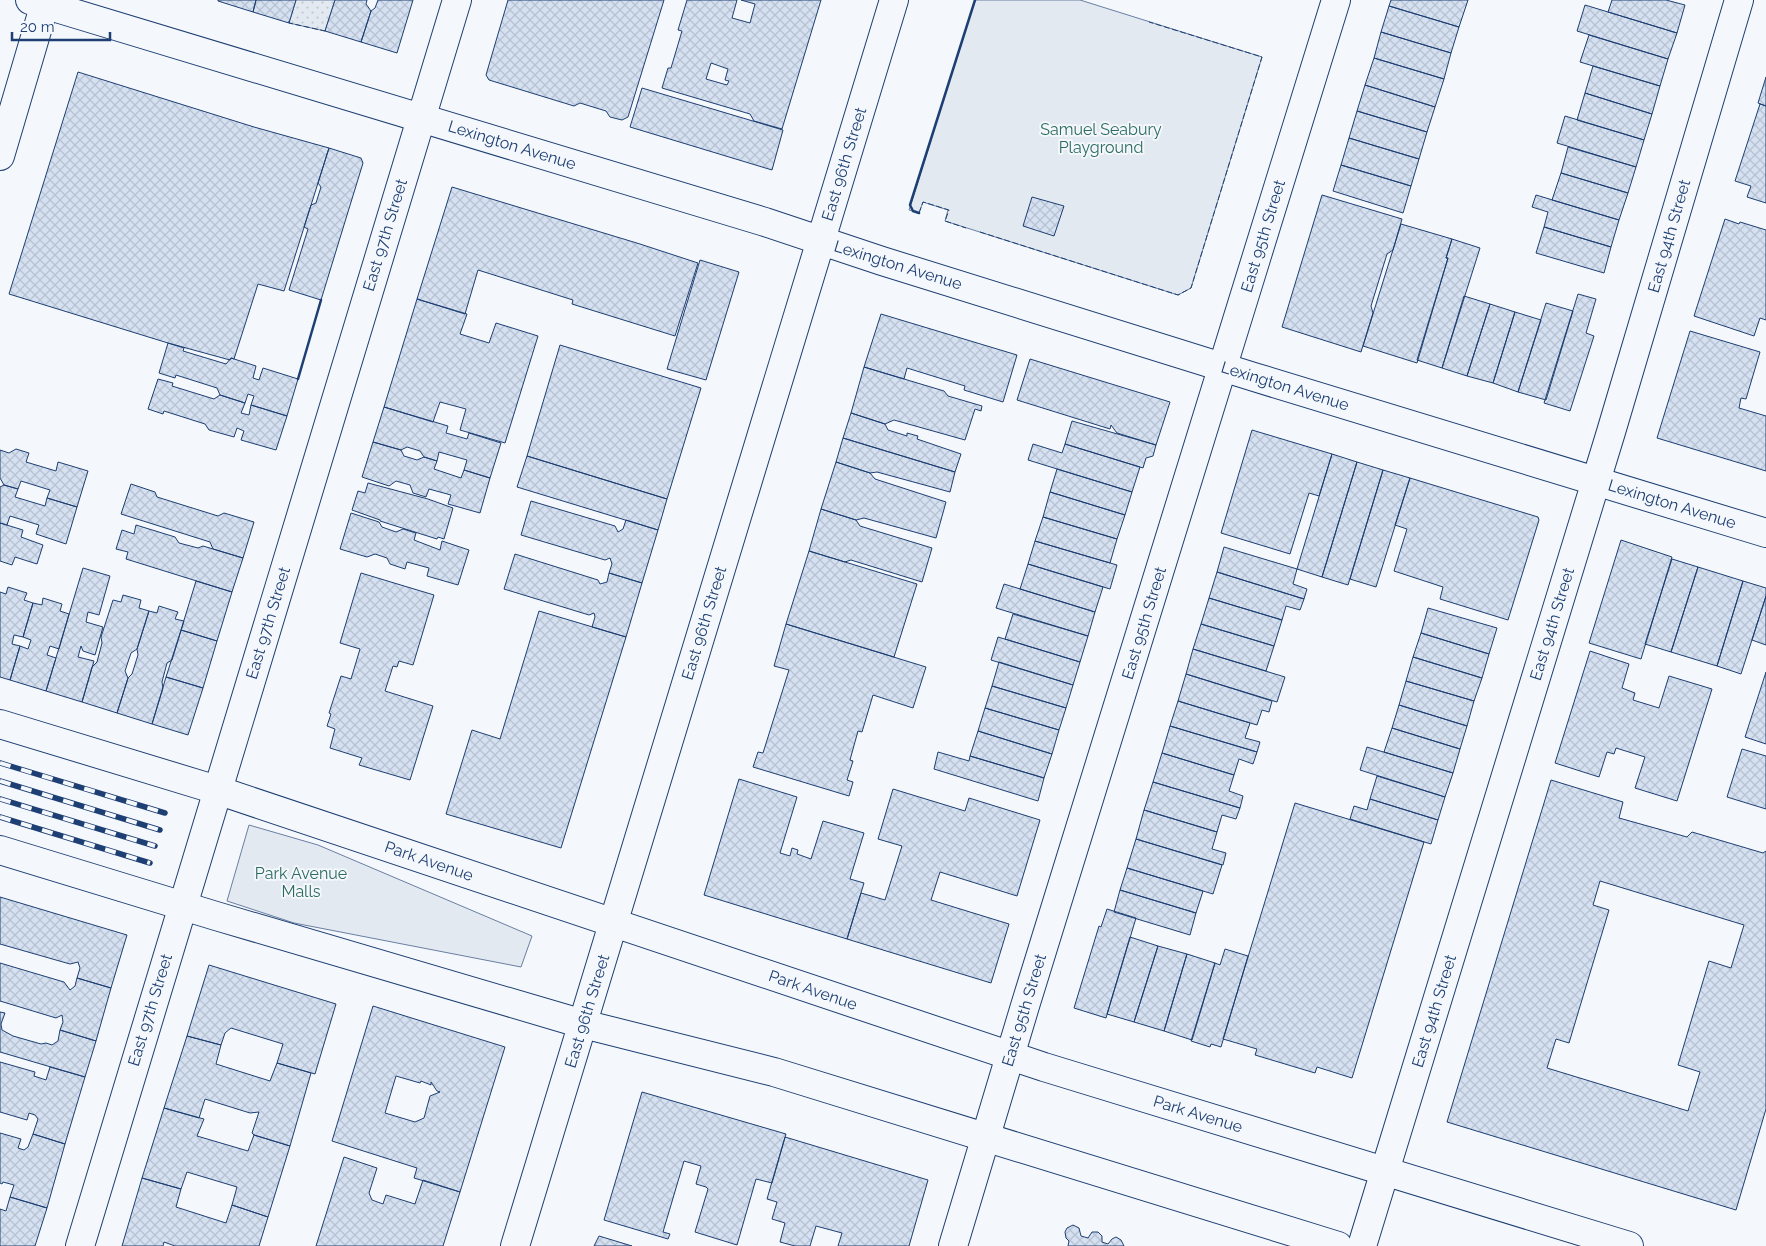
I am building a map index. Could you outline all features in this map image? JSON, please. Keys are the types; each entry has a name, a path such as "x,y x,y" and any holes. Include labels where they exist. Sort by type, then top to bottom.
{"main road":[{"name":"East 97th Street","path":"80,1246 457,0"},
{"name":"East 96th Street","path":"515,1246 894,0"},
{"name":"East 95th Street","path":"953,1246 1336,0"},
{"name":"East 94th Street","path":"1362,1246 1596,481 1739,0"},
{"name":"Lexington Avenue","path":"40,2 765,222 820,241 1223,367 1766,533"},
{"path":"0,156 40,2"},
{"name":"Park Avenue","path":"0,724 217,790 1010,1056 1629,1246"},
{"path":"0,850 583,1024 774,1072 1338,1246"}],"green space":[{"path":"296,0 335,0 325,31 289,23"},
{"name":"Samuel Seabury Playground","path":"975,0 1080,0 1262,57 1191,288 1178,295 945,221 948,210 923,202 919,213 909,210"},
{"name":"Park Avenue Malls","path":"249,825 318,845 532,936 521,967 294,923 227,901"}],"building":[{"path":"218,0 256,0 253,12"},
{"path":"256,0 296,0 289,23 253,12"},
{"path":"335,0 367,0 366,4 371,11 361,42 325,31"},
{"path":"378,0 413,0 397,53 361,42 371,11 375,8"},
{"path":"508,0 664,0 628,117 622,120 610,117 606,111 580,103 574,106 489,80 486,75"},
{"path":"687,0 737,0 732,18 750,23 755,4 741,0 821,0 782,129 754,121 750,114 662,88 668,68 671,68 682,31 678,30","holes":["711,63 728,69 725,80 729,81 727,85 706,79"]},
{"path":"1391,0 1468,0 1459,27 1389,6"},
{"path":"1612,0 1666,0 1685,5 1677,33 1608,12"},
{"path":"1585,5 1677,33 1668,59 1577,31"},
{"path":"1389,6 1459,27 1451,53 1381,32"},
{"path":"1381,32 1451,53 1444,79 1374,58"},
{"path":"1589,35 1668,59 1660,86 1580,62"},
{"path":"1374,58 1444,79 1435,107 1365,85"},
{"path":"1593,66 1660,86 1652,114 1585,93"},
{"path":"78,72 254,127 329,148 284,291 258,284 234,359 231,358 230,360 168,343 9,294"},
{"path":"1766,77 1766,106 1758,103"},
{"path":"1365,85 1435,107 1427,132 1357,111"},
{"path":"642,88 783,130 772,170 630,127"},
{"path":"1585,93 1652,114 1644,140 1577,120"},
{"path":"1760,104 1766,106 1766,203 1747,197 1751,186 1735,181"},
{"path":"1357,111 1427,132 1419,159 1349,138"},
{"path":"1565,116 1644,140 1636,167 1557,143"},
{"path":"1349,138 1419,159 1411,186 1341,165"},
{"path":"1568,147 1636,167 1628,193 1561,173"},
{"path":"329,148 361,158 363,163 321,300 289,290 308,229 304,227 311,205 316,203 321,187 318,183"},
{"path":"1341,165 1411,186 1403,213 1333,191"},
{"path":"1561,173 1628,193 1619,220 1552,200"},
{"path":"452,187 698,263 675,336 572,304 573,300 478,270 465,314 417,299"},
{"path":"1322,195 1402,219 1393,250 1387,254 1371,306 1373,313 1361,352 1282,327"},
{"path":"1536,195 1619,220 1611,247 1544,227 1548,212 1532,207"},
{"path":"1032,197 1064,206 1054,236 1023,226"},
{"path":"1725,219 1766,230 1766,320 1760,318 1754,336 1694,316"},
{"path":"1401,224 1452,239 1417,363 1363,346"},
{"path":"1544,227 1611,247 1604,273 1536,253"},
{"path":"1452,239 1480,248 1442,368 1417,360"},
{"path":"700,260 739,272 706,380 667,369"},
{"path":"1578,294 1596,299 1586,333 1594,336 1570,411 1544,403"},
{"path":"1464,296 1490,304 1467,376 1442,368"},
{"path":"417,299 467,314 460,334 489,343 496,323 538,336 505,443 460,430 466,409 440,402 433,422 384,407"},
{"path":"1546,303 1573,311 1546,400 1518,392"},
{"path":"1490,304 1515,312 1493,383 1467,376"},
{"path":"1515,312 1541,320 1518,392 1493,383"},
{"path":"881,314 1017,355 1003,402 964,390 965,386 907,368 904,379 864,367"},
{"path":"1690,331 1760,352 1746,399 1741,398 1739,408 1766,416 1766,471 1657,438"},
{"path":"168,343 184,348 183,351 226,364 231,358 256,366 253,378 259,380 263,368 298,379 287,416 251,405 254,396 248,394 245,403 220,395 217,388 176,375 175,378 159,373"},
{"path":"560,345 701,388 667,499 527,456"},
{"path":"1030,359 1170,402 1156,445 1117,433 1111,425 1110,429 1017,400"},
{"path":"864,367 944,391 948,396 982,406 981,411 975,409 965,440 894,420 885,424 851,413"},
{"path":"158,379 173,383 172,386 214,399 220,395 245,403 241,413 249,415 251,405 287,416 276,450 241,440 244,431 237,428 234,437 209,430 205,424 164,411 163,414 148,409"},
{"path":"384,407 448,426 446,433 467,439 469,433 501,443 490,478 464,470 467,460 439,452 437,461 424,457 420,451 407,447 401,450 373,442"},
{"path":"851,413 885,424 888,430 907,436 907,433 918,436 917,439 961,454 955,472 843,438"},
{"path":"1072,421 1156,445 1153,456 1146,458 1143,468 1065,444"},
{"path":"1252,430 1332,454 1319,496 1309,493 1290,554 1221,533"},
{"path":"843,438 955,472 950,492 877,472 870,473 836,462"},
{"path":"373,442 401,450 404,456 417,460 424,457 437,461 434,469 461,478 464,470 490,478 480,513 448,504 451,495 429,489 426,497 413,493 410,485 396,481 389,486 362,477"},
{"path":"1033,444 1062,453 1065,444 1140,467 1132,492 1028,460"},
{"path":"16,449 29,453 26,462 56,471 58,462 88,471 77,507 47,498 50,490 21,481 18,489 4,485 0,478 0,450 9,453"},
{"path":"1332,454 1357,462 1322,577 1297,569"},
{"path":"527,456 667,499 658,530 517,487"},
{"path":"836,462 870,473 875,479 946,502 936,538 864,518 856,520 821,509"},
{"path":"1357,462 1383,470 1348,585 1322,577"},
{"path":"1057,469 1132,492 1125,515 1050,492"},
{"path":"1383,470 1410,478 1376,587 1350,579"},
{"path":"1410,478 1538,517 1539,520 1508,620 1440,599 1443,587 1394,571 1407,529 1395,525"},
{"path":"368,483 428,499 453,508 444,539 438,537 437,539 352,510 358,491 365,493"},
{"path":"131,484 155,492 157,497 218,516 224,513 254,522 243,558 213,549 210,542 121,514"},
{"path":"4,485 18,489 15,497 45,506 47,498 77,507 66,544 36,534 39,525 10,516 7,525 0,523 0,487"},
{"path":"1050,492 1125,515 1117,539 1043,517"},
{"path":"531,501 615,526 618,532 623,529 626,520 658,530 642,583 609,573 612,564 610,558 605,560 521,535"},
{"path":"821,509 856,520 860,526 932,548 922,582 851,560 845,562 809,551"},
{"path":"351,513 379,522 382,527 396,532 403,529 416,533 414,540 440,550 442,541 469,550 458,585 427,576 429,568 407,562 405,569 390,564 387,558 375,554 367,557 340,549"},
{"path":"1043,517 1117,539 1110,563 1035,541"},
{"path":"0,523 23,530 21,537 43,545 37,564 15,557 12,565 0,561"},
{"path":"136,525 175,537 179,543 198,548 203,546 243,558 232,592 126,559 128,552 116,549 122,530 134,534"},
{"path":"1621,540 1672,557 1641,659 1589,643"},
{"path":"1035,541 1117,565 1110,589 1028,564"},
{"path":"1224,547 1297,569 1293,584 1307,589 1304,599 1217,572"},
{"path":"809,551 917,584 894,657 786,624"},
{"path":"515,554 598,580 600,584 607,582 609,573 642,583 626,637 592,627 595,617 594,613 589,615 504,589"},
{"path":"1672,559 1698,567 1671,652 1645,644"},
{"path":"1028,564 1103,587 1095,612 1020,589"},
{"path":"1698,567 1743,581 1717,666 1671,652"},
{"path":"83,568 110,576 99,615 88,612 86,622 103,627 95,655 83,651 81,646 78,657 94,661 82,702 46,691"},
{"path":"1217,572 1304,599 1300,610 1286,606 1282,620 1209,598"},
{"path":"361,573 434,595 413,665 399,661 397,667 393,666 385,691 433,706 410,780 359,765 362,758 330,748 335,729 327,726 331,714 329,713 341,676 351,679 360,649 340,643"},
{"path":"196,581 232,592 217,641 181,630"},
{"path":"1743,581 1766,588 1766,596 1741,674 1717,666"},
{"path":"1004,584 1095,612 1088,636 996,608"},
{"path":"8,587 27,593 24,600 33,603 23,637 14,635 12,644 20,646 10,680 0,677 0,592 6,594"},
{"path":"123,595 141,600 139,608 149,611 137,649 131,653 125,671 128,678 117,713 82,702 92,667 97,662 102,643 101,637 113,600 121,602"},
{"path":"1766,596 1766,645 1752,640"},
{"path":"43,598 62,604 60,611 69,614 59,649 50,646 47,655 56,658 46,691 10,680 20,646 28,649 31,640 23,637 33,603 42,605"},
{"path":"1209,598 1282,620 1274,646 1201,624"},
{"path":"159,606 178,612 175,619 184,621 172,660 167,663 162,682 163,688 152,724 117,713 128,678 132,674 138,655 137,649 149,611 157,613"},
{"path":"1428,608 1497,628 1489,654 1421,633"},
{"path":"539,611 626,637 561,848 446,814 472,730 500,739"},
{"path":"1013,614 1088,636 1080,662 1005,639"},
{"path":"786,624 926,667 913,708 873,695 862,732 858,731 850,760 853,761 847,780 853,782 849,796 753,767 758,752 763,753 789,670 774,666"},
{"path":"1201,624 1274,646 1266,671 1193,649"},
{"path":"181,630 217,641 203,688 166,677"},
{"path":"1421,633 1489,654 1482,678 1413,657"},
{"path":"998,637 1080,662 1073,685 991,660"},
{"path":"1193,649 1285,677 1277,702 1186,674"},
{"path":"1590,651 1629,664 1622,688 1635,693 1633,700 1659,708 1669,676 1712,689 1677,801 1635,788 1645,757 1616,748 1614,754 1607,752 1599,777 1555,763"},
{"path":"1413,657 1482,678 1474,701 1406,681"},
{"path":"999,662 1073,685 1066,708 992,686"},
{"path":"1766,672 1766,744 1745,737"},
{"path":"1186,674 1272,701 1269,712 1262,710 1257,725 1178,701"},
{"path":"166,677 203,688 188,735 152,724"},
{"path":"1406,681 1474,701 1467,726 1399,705"},
{"path":"992,686 1066,708 1059,730 985,708"},
{"path":"1178,701 1250,723 1245,738 1260,742 1257,752 1170,726"},
{"path":"1399,705 1467,726 1460,749 1392,728"},
{"path":"985,708 1059,730 1052,754 978,731"},
{"path":"1170,726 1257,752 1253,764 1239,759 1234,775 1162,753"},
{"path":"1392,728 1460,749 1453,773 1384,752"},
{"path":"978,731 1052,754 1044,778 970,756"},
{"path":"1367,747 1453,773 1445,797 1360,770"},
{"path":"1742,749 1766,756 1766,809 1727,797"},
{"path":"938,752 969,761 970,756 1044,778 1038,801 934,769"},
{"path":"1162,753 1234,775 1229,791 1243,796 1240,808 1153,782"},
{"path":"1377,776 1445,797 1438,820 1370,799"},
{"path":"739,779 797,797 780,853 790,856 792,848 798,850 797,854 811,859 823,821 864,833 850,879 864,883 847,939 704,895"},
{"path":"1551,780 1623,802 1619,818 1687,837 1692,832 1763,853 1766,851 1766,1109 1736,1210 1447,1122","holes":["1600,881 1744,925 1731,968 1709,961 1678,1065 1700,1072 1688,1111 1547,1068 1556,1039 1569,1043 1609,910 1593,905"]},
{"path":"1153,782 1240,808 1236,819 1222,815 1217,832 1144,810"},
{"path":"893,789 965,811 969,798 1040,820 1017,896 940,872 931,900 1009,924 991,983 847,939 861,893 885,900 902,846 878,839"},
{"path":"1370,799 1438,820 1431,844 1350,819 1354,806 1367,810"},
{"path":"1295,803 1424,842 1352,1078 1317,1067 1315,1073 1255,1055 1257,1049 1223,1039"},
{"path":"1144,810 1217,832 1212,849 1226,853 1223,865 1136,839"},
{"path":"1136,839 1222,865 1213,894 1127,868"},
{"path":"1127,868 1203,891 1196,913 1120,890"},
{"path":"1120,890 1196,913 1190,935 1114,912"},
{"path":"0,897 127,935 111,988 77,978 80,968 78,962 70,964 0,944"},
{"path":"1107,909 1136,918 1106,1018 1074,1008 1099,926 1101,927"},
{"path":"1130,937 1158,946 1134,1022 1107,1014"},
{"path":"1158,946 1187,954 1164,1031 1134,1022"},
{"path":"1225,949 1248,956 1221,1047 1211,1044 1210,1047 1191,1041 1215,963 1220,965"},
{"path":"1187,954 1215,963 1192,1040 1164,1031"},
{"path":"0,963 64,982 70,990 75,986 77,978 111,988 96,1041 60,1030 63,1022 62,1015 56,1018 0,1001"},
{"path":"209,965 336,1004 315,1074 277,1063 283,1044 231,1028 225,1033 221,1045 187,1036"},
{"path":"373,1006 505,1047 460,1192 414,1178 417,1168 332,1141","holes":["396,1076 420,1083 421,1081 431,1085 431,1082 437,1091 440,1092 430,1096 424,1118 415,1122 385,1113"]},
{"path":"0,1012 5,1013 1,1024 2,1030 13,1036 52,1045 58,1041 60,1030 96,1041 85,1077 0,1052"},
{"path":"187,1036 221,1045 216,1064 270,1081 277,1063 311,1073 290,1146 252,1133 259,1112 250,1113 205,1099 199,1118 164,1108"},
{"path":"0,1062 35,1072 34,1076 46,1080 50,1067 85,1077 65,1144 33,1134 38,1119 35,1115 29,1113 27,1120 0,1112"},
{"path":"642,1092 786,1134 772,1183 756,1179 737,1245 695,1232 708,1189 696,1184 701,1166 684,1161 663,1232 670,1234 668,1239 604,1220"},
{"path":"164,1108 204,1119 197,1136 248,1151 254,1135 290,1146 268,1217 232,1205 237,1187 187,1172 181,1189 142,1178"},
{"path":"0,1133 21,1139 18,1148 24,1150 28,1147 33,1134 65,1144 47,1208 10,1197 14,1185 0,1183"},
{"path":"785,1137 928,1180 909,1246 838,1246 842,1233 816,1226 810,1246 795,1246 780,1242 785,1223 772,1219 777,1202 767,1199"},
{"path":"344,1157 377,1168 369,1193 372,1200 383,1204 386,1195 415,1204 423,1180 460,1192 443,1246 316,1246"},
{"path":"142,1178 181,1189 176,1207 226,1223 232,1205 268,1217 259,1246 175,1246 164,1242 163,1246 122,1246"},
{"path":"10,1197 47,1208 35,1246 0,1246 0,1209 6,1211"},
{"path":"1073,1225 1079,1228 1081,1236 1088,1238 1092,1232 1098,1232 1102,1236 1102,1242 1108,1244 1116,1237 1121,1240 1124,1246 1068,1246 1069,1241 1066,1238 1065,1232 1067,1228"},
{"path":"599,1236 632,1246 594,1246"}],"railway":[{"path":"0,763 165,813"},
{"path":"0,781 160,830"},
{"path":"0,799 155,846"},
{"path":"0,817 150,863"}],"fence":[{"path":"289,21 289,23 325,31 326,28"},
{"path":"980,232 1178,295 1191,288 1262,57 1149,22"},
{"path":"919,213 923,202 949,210 945,221 966,228"}],"wall":[{"path":"919,213 913,211 910,205 975,0"},
{"path":"298,379 321,300"}]}
